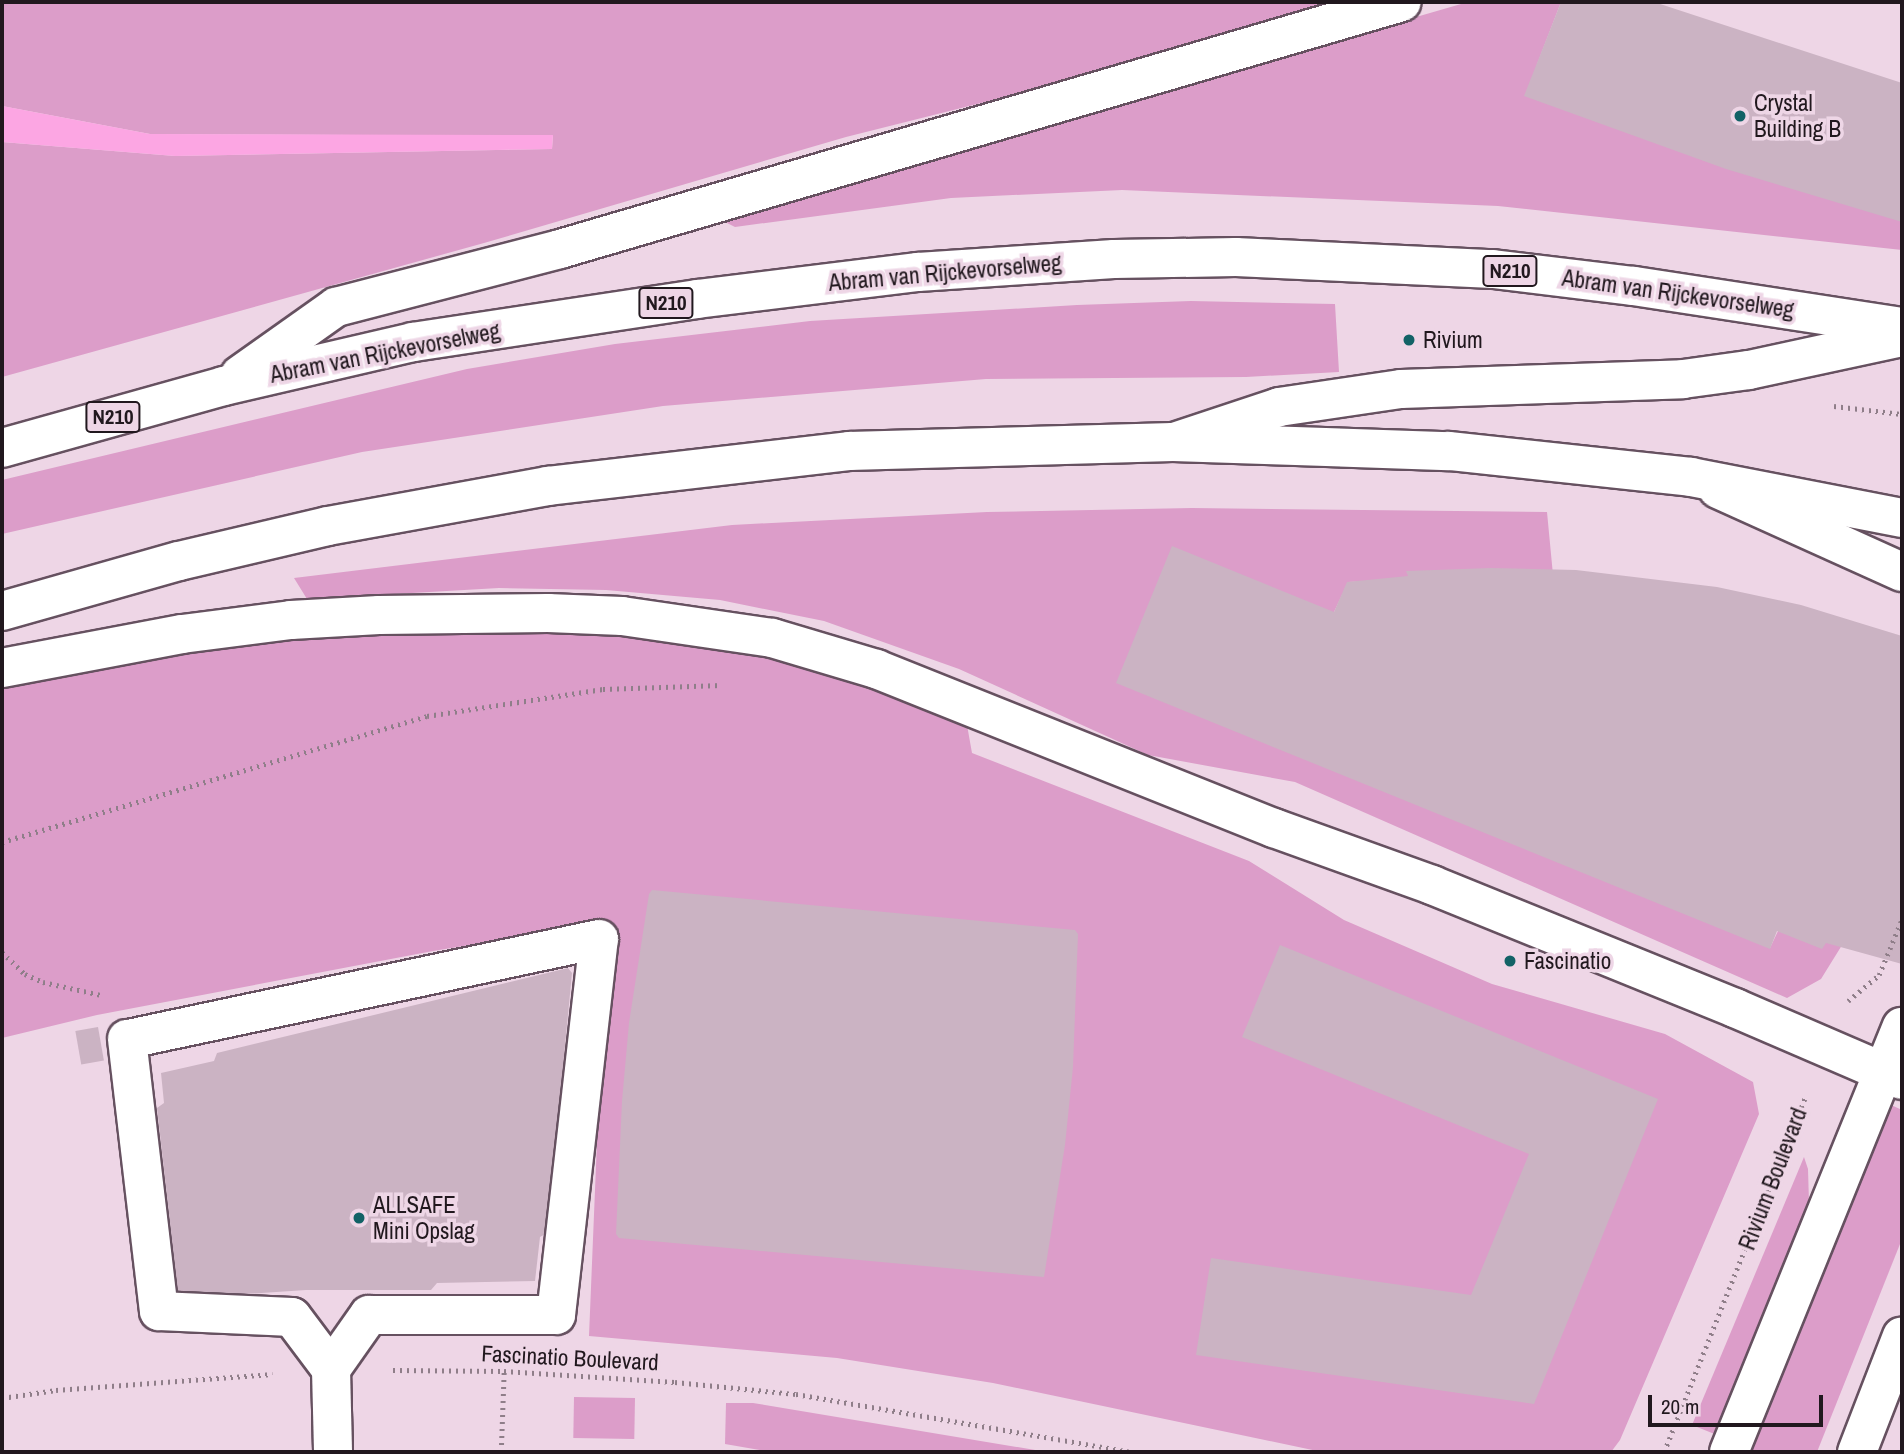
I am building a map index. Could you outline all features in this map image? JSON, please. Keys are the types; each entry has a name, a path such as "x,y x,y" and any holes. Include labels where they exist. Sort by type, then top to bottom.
{"main road":[{"path":"224,386 336,307 560,249 1402,2"},
{"name":"Abram van Rijckevorselweg","path":"2,448 224,386 413,342 697,299 918,272 1114,259 1236,257 1493,269 1634,286 1902,327"},
{"path":"1173,442 1279,407 1401,389 1683,379 1749,370 1902,337"},
{"path":"2,611 179,561 328,526 548,486 849,451 1173,442 1449,451 1691,477 1902,518"},
{"path":"1691,477 1902,572"},
{"path":"2,668 182,634 291,620 379,615 548,613 622,616 772,638 833,655 927,689 1274,828 1432,885 1892,1076"},
{"path":"331,1369 369,1315 556,1315 599,939 127,1039 159,1311 292,1317 331,1369 333,1452"},
{"path":"1729,1452 1892,1076 1902,1027"},
{"path":"1857,1452 1902,1336"}],"path":[{"path":"2,842 427,716 603,689 724,685"},
{"name":"Rivium Boulevard","path":"1664,1452 1825,1047 1849,1000 1880,975 1902,919"},
{"path":"2,952 25,974 108,997"},
{"name":"Fascinatio Boulevard","path":"2,1398 56,1390 331,1369 504,1371 675,1382 796,1394 1131,1452"},
{"path":"501,1452 504,1371"}],"shaded area":[{"path":"2,2 1344,2 1093,75 846,137 484,243 2,377 2,142 175,156 552,149 553,136 150,134 2,106"},
{"path":"1468,2 1561,2 1536,67 1902,181 1902,250 1498,206 1122,190 951,198 735,227 719,219"},
{"path":"2,106 150,134 553,135 552,149 175,156 2,142"},
{"path":"1191,301 1335,304 1339,372 1246,377 986,379 663,406 362,452 2,534 2,480 467,369 615,344 810,321"},
{"path":"1192,508 1547,512 1553,575 1348,582 1334,612 1770,948 1778,931 1852,929 1821,979 1787,998 1295,782 1148,755 959,669 824,621 720,600 606,590 499,588 307,599 294,578 732,525 987,512"},
{"path":"547,629 774,653 967,725 972,753 1249,861 1344,920 1492,984 1665,1034 1753,1082 1759,1114 1620,1440 1611,1452 1322,1452 993,1383 837,1358 589,1336 606,923 433,951 97,1015 2,1038 2,689 126,661 249,643 375,634"},
{"path":"1889,1104 1902,1110 1902,1239 1817,1452 1755,1452 1746,1449"},
{"path":"1804,1157 1808,1169 1809,1203 1717,1435 1692,1425"},
{"path":"574,1397 635,1398 634,1439 573,1438"},
{"path":"726,1403 753,1403 1047,1452 771,1452 725,1444"}],"building":[{"name":"Crystal Building B","path":"1561,2 1654,2 1902,83 1902,222 1726,169 1524,96"},
{"path":"1172,546 1334,612 1347,582 1408,576 1406,571 1491,568 1576,570 1717,587 1801,605 1902,636 1902,964 1826,943 1822,949 1777,931 1770,949 1116,683"},
{"path":"652,890 1075,930 1078,934 1073,1067 1065,1145 1044,1277 619,1238 616,1234 622,1101 629,1023 649,894"},
{"path":"1280,945 1658,1099 1534,1404 1196,1355 1211,1258 1471,1295 1529,1154 1242,1037"},
{"path":"568,968 572,973 547,1233 540,1237 535,1281 437,1283 431,1290 306,1290 214,1296 183,1296 178,1292 157,1108 164,1103 161,1073 214,1061 217,1053"},
{"path":"98,1027 104,1060 81,1064 75,1031"}],"place":[{"name":"Crystal Building B","path":"1740,116"},
{"name":"Rivium","path":"1409,340"},
{"name":"Fascinatio","path":"1510,961"},
{"name":"ALLSAFE Mini Opslag","path":"359,1218"}]}
